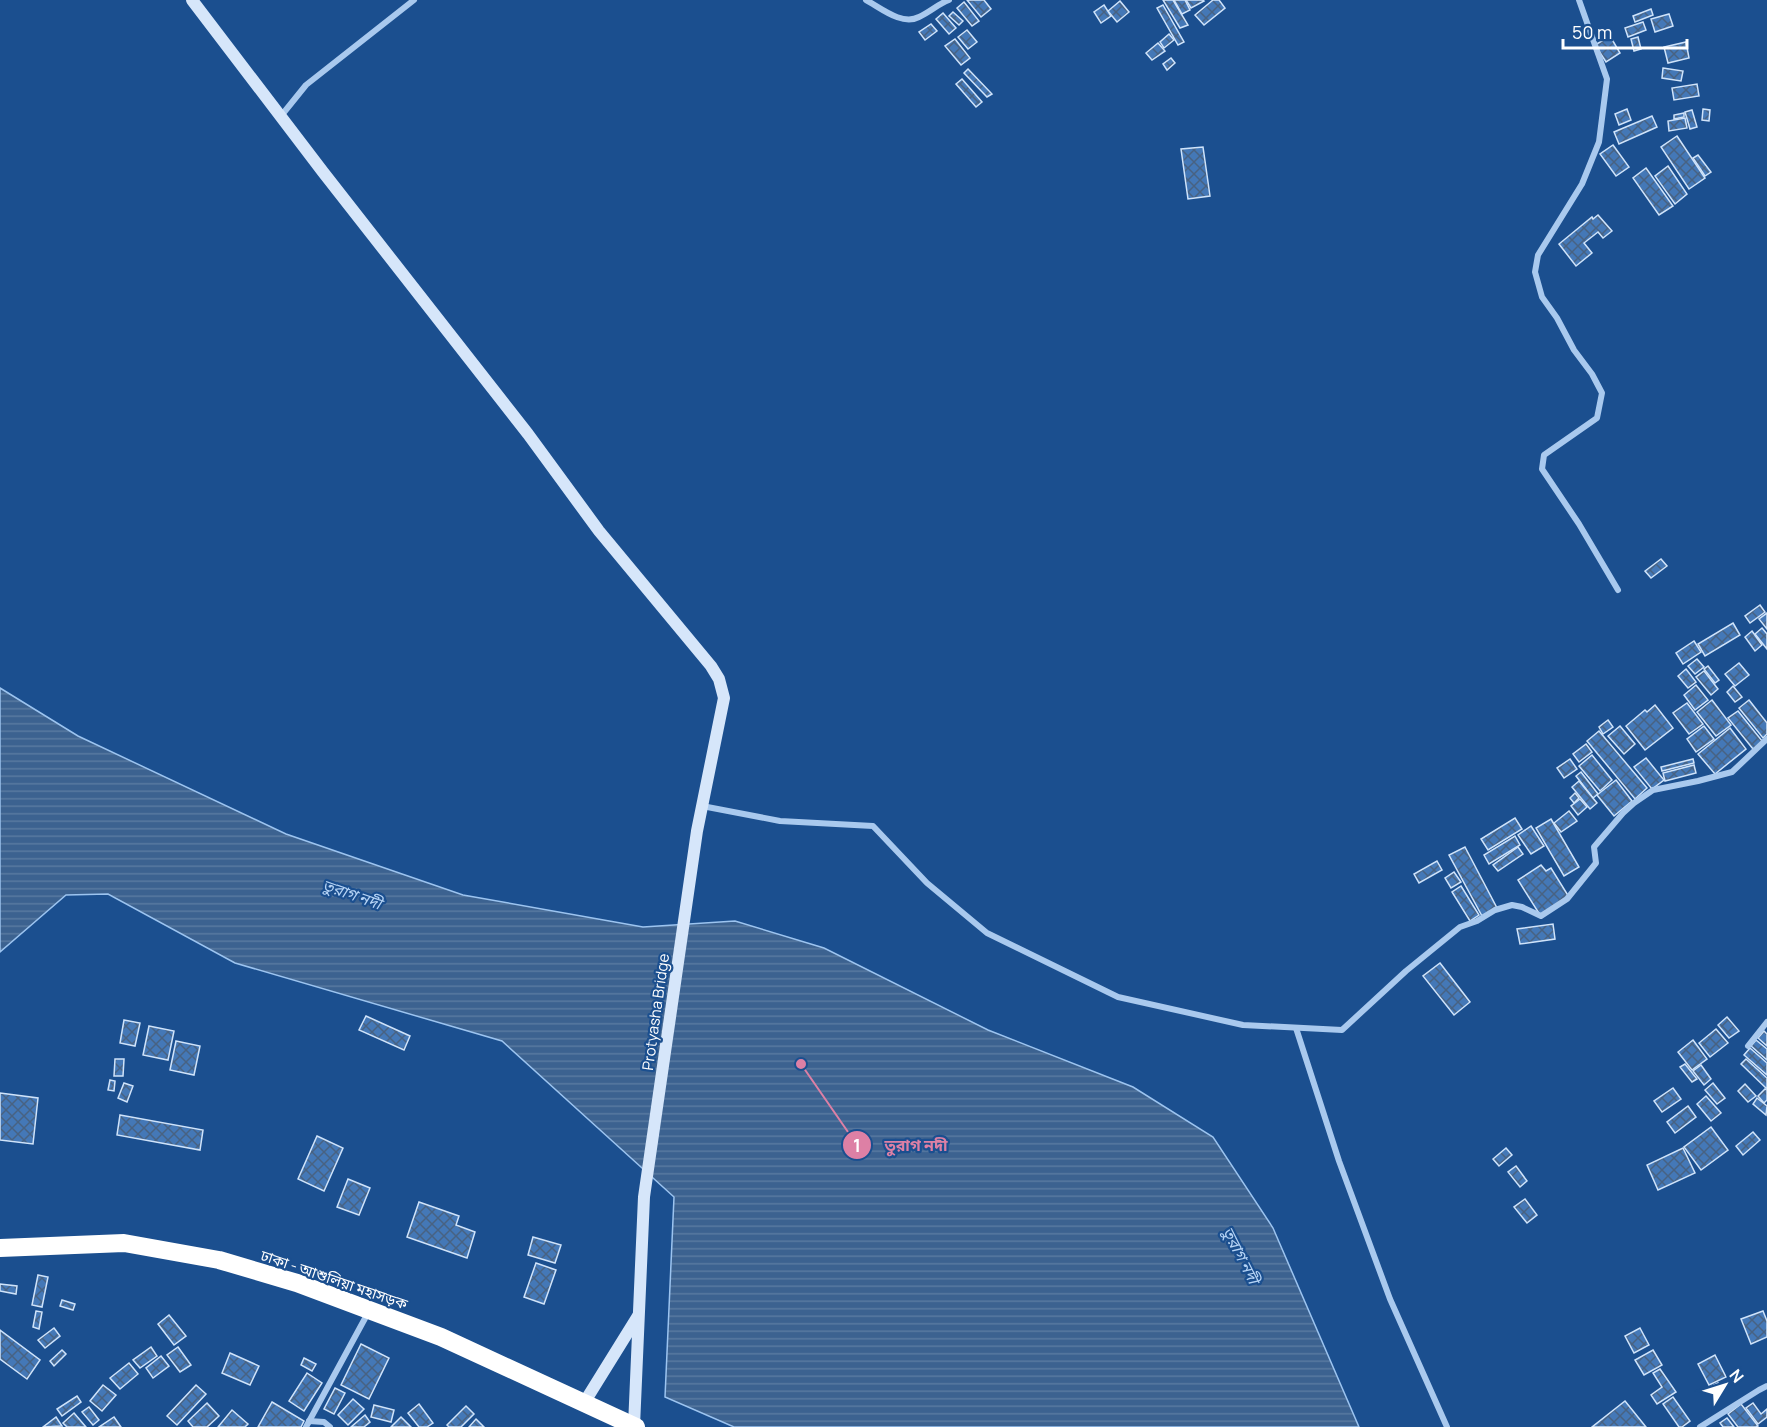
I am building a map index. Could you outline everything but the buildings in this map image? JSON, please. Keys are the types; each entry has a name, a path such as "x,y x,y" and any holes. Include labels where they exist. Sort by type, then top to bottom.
{"highway":[{"name":"ঢাকা - আশুলিয়া মহাসড়ক","path":"0,1248 124,1244 219,1260 297,1283 441,1336 635,1426"}],"street":[{"name":"Protyasha Bridge","path":"192,0 528,434 599,531 711,666 719,679 724,698 697,831 644,1197 635,1426"},
{"path":"281,116 306,85 414,0"},
{"path":"866,0 901,19 917,18 949,0"},
{"path":"1579,0 1607,79 1599,142 1582,184 1538,255 1535,272 1542,297 1602,393 1597,418 1544,455 1542,469 1579,524 1618,590"},
{"path":"702,806 780,821 873,826 927,883 987,933 1118,997 1243,1025 1342,1030 1406,971 1460,927 1477,921 1495,910 1512,905 1541,916 1561,904 1596,863 1594,847 1634,803 1653,790 1732,772 1767,739"},
{"path":"1748,1046 1767,1022"},
{"path":"1296,1028 1339,1161 1390,1299 1448,1427"},
{"path":"308,1424 369,1311"},
{"path":"584,1403 639,1315"},
{"path":"1700,1427 1767,1386"},
{"path":"308,1424 324,1422 330,1427"}],"water":[{"name":"তুরাগ নদী","path":"0,688 78,736 286,834 463,895 643,927 735,921 824,948 988,1030 1133,1087 1213,1137 1273,1228 1359,1427 734,1427 665,1397 674,1197 502,1041 235,963 108,894 66,895 0,952"}],"place":[{"name":"তুরাগ নদী","path":"801,1064"}]}
